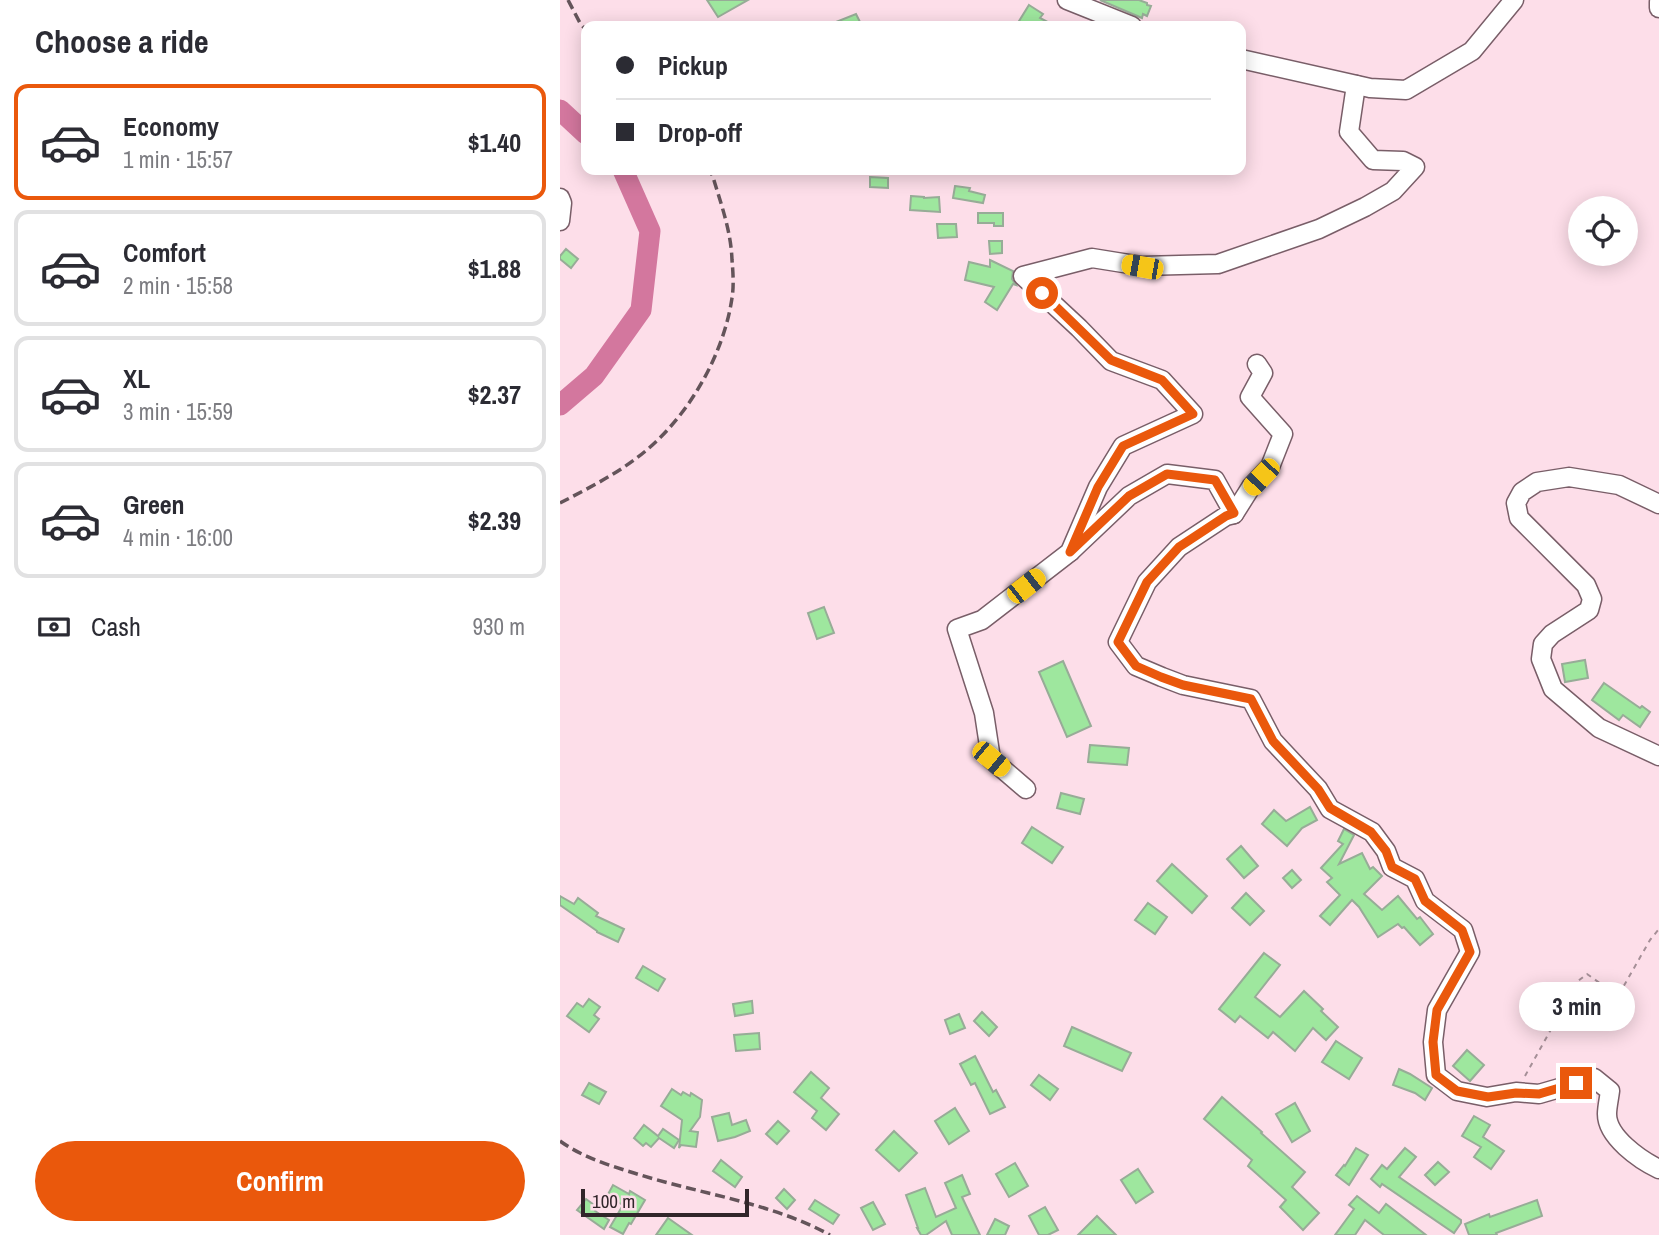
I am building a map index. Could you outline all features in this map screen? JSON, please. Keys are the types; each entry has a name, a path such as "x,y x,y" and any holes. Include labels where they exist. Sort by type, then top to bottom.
{"street":[{"path":"1067,0 1120,21"},
{"path":"1246,60 1370,88 1406,90 1472,51 1514,0"},
{"path":"1659,2 1659,8"},
{"path":"1070,552 1098,487 1123,446 1193,414 1162,380 1111,360 1023,276 1092,258 1142,267 1218,264 1319,229 1393,191 1415,167 1403,161 1373,160 1349,132 1356,85"},
{"path":"560,198 560,221"},
{"path":"1257,364 1263,373 1250,397 1283,434 1270,467 1251,487 1234,513 1179,547 1147,582 1118,642 1136,666 1161,677 1183,685 1251,699 1273,741 1318,789 1330,808 1371,832 1386,851 1392,867 1415,879 1425,901 1462,930 1470,952 1437,1010 1433,1042 1436,1075 1457,1091 1488,1097 1516,1093 1539,1094 1594,1078 1610,1091 1607,1117 1616,1136 1643,1161 1659,1169"},
{"path":"1026,789 991,759 985,713 957,629 982,620 1070,552 1129,496 1167,474 1215,480 1234,513"},
{"path":"1659,504 1619,485 1569,477 1537,482 1522,492 1516,503 1519,518 1586,585 1592,599 1589,610 1552,634 1543,644 1541,659 1553,689 1599,728 1659,755"}],"path":[{"path":"1516,1093 1578,981 1587,974 1618,996 1659,929"}],"building":[{"path":"707,0 748,0 718,17"},
{"path":"1100,0 1139,0 1151,6 1147,16 1143,14 1142,18"},
{"path":"1029,5 1043,14 1040,18 1046,21 1019,21"},
{"path":"856,14 860,21 838,21"},
{"path":"870,177 888,178 888,188 870,187"},
{"path":"955,186 970,188 969,191 985,195 983,203 953,198"},
{"path":"911,196 939,197 940,212 910,210"},
{"path":"978,213 1003,213 1003,226 978,223"},
{"path":"937,224 956,224 957,237 938,238"},
{"path":"989,241 1002,241 1002,253 990,254"},
{"path":"566,249 578,259 571,268 560,259"},
{"path":"990,260 1013,271 1012,279 1016,285 1013,284 997,310 985,302 994,287 965,280 969,262 990,267"},
{"path":"824,607 834,633 817,639 808,613"},
{"path":"1585,660 1588,678 1565,682 1562,664"},
{"path":"1063,661 1091,726 1067,737 1039,672"},
{"path":"1604,683 1650,712 1640,727 1623,715 1619,720 1592,700"},
{"path":"1090,745 1129,748 1127,765 1088,762"},
{"path":"1061,793 1084,799 1080,814 1057,808"},
{"path":"1310,807 1317,820 1302,828 1287,846 1262,824 1274,810 1286,821"},
{"path":"1032,827 1063,847 1052,863 1022,843"},
{"path":"1344,829 1354,835 1339,864 1362,853 1370,869 1373,867 1382,876 1364,894 1382,910 1398,896 1433,934 1420,945 1398,924 1378,937 1352,900 1330,925 1320,916 1340,895 1327,882 1332,878 1321,868 1343,844 1338,841"},
{"path":"1241,846 1258,866 1244,878 1227,859"},
{"path":"1172,864 1207,896 1192,913 1157,881"},
{"path":"1292,870 1301,880 1292,888 1283,878"},
{"path":"1246,893 1264,911 1250,925 1232,908"},
{"path":"560,896 574,904 578,898 598,913 596,916 624,929 618,942 597,932 560,905"},
{"path":"1148,903 1167,917 1155,934 1135,920"},
{"path":"1264,953 1280,965 1255,997 1280,1017 1304,991 1338,1027 1326,1040 1313,1028 1295,1051 1273,1032 1268,1038 1240,1016 1235,1022 1219,1009"},
{"path":"643,966 665,979 658,991 636,978"},
{"path":"589,999 600,1007 594,1015 599,1019 589,1032 567,1016 577,1003 583,1007"},
{"path":"752,1001 753,1013 735,1016 733,1004"},
{"path":"982,1012 997,1027 989,1036 974,1021"},
{"path":"959,1014 965,1028 950,1034 945,1020"},
{"path":"1072,1027 1131,1053 1122,1071 1064,1046"},
{"path":"759,1033 760,1049 736,1051 734,1035"},
{"path":"1336,1041 1362,1058 1349,1079 1322,1062"},
{"path":"1467,1050 1484,1065 1470,1081 1453,1066"},
{"path":"975,1056 993,1092 996,1090 1005,1107 990,1114 975,1083 971,1085 960,1064"},
{"path":"1399,1069 1432,1088 1425,1100 1393,1085"},
{"path":"811,1072 829,1088 821,1098 839,1114 826,1130 812,1118 817,1111 794,1092"},
{"path":"1039,1075 1058,1089 1050,1100 1031,1085"},
{"path":"589,1083 606,1092 599,1104 582,1095"},
{"path":"672,1089 681,1095 683,1092 690,1096 691,1093 702,1100 700,1117 690,1131 698,1132 696,1147 681,1145 679,1148 682,1120 661,1106"},
{"path":"1222,1097 1305,1172 1292,1187 1319,1213 1303,1230 1280,1207 1286,1200 1248,1166 1252,1160 1204,1119"},
{"path":"1295,1103 1310,1131 1292,1142 1276,1114"},
{"path":"955,1108 969,1131 949,1144 935,1121"},
{"path":"729,1113 732,1125 746,1120 750,1131 718,1141 712,1117"},
{"path":"1474,1116 1490,1125 1483,1137 1504,1151 1491,1169 1474,1157 1481,1147 1462,1136"},
{"path":"778,1121 789,1131 777,1144 766,1134"},
{"path":"644,1125 658,1136 663,1129 679,1140 674,1148 659,1138 651,1147 646,1143 643,1146 634,1138"},
{"path":"894,1131 917,1153 899,1171 876,1150"},
{"path":"1356,1148 1368,1155 1349,1185 1336,1175"},
{"path":"1405,1148 1416,1157 1399,1177 1461,1220 1454,1233 1371,1179 1382,1165 1387,1169"},
{"path":"721,1160 742,1177 735,1187 713,1171"},
{"path":"1438,1162 1449,1172 1435,1185 1425,1175"},
{"path":"1015,1163 1028,1186 1009,1197 996,1174"},
{"path":"1138,1169 1153,1192 1136,1203 1121,1180"},
{"path":"962,1175 970,1194 962,1197 980,1235 952,1235 946,1221 926,1235 921,1235 906,1195 925,1188 936,1217 956,1208 945,1183"},
{"path":"613,1185 645,1200 623,1234 610,1227 623,1205 607,1196"},
{"path":"784,1189 795,1200 787,1209 776,1198"},
{"path":"1357,1196 1379,1213 1386,1204 1426,1235 1384,1235 1365,1220 1355,1235 1335,1235 1354,1209 1349,1205"},
{"path":"586,1199 597,1207 595,1211 609,1220 604,1229 577,1210"},
{"path":"815,1200 839,1215 833,1224 809,1209"},
{"path":"1537,1200 1542,1216 1496,1233 1497,1235 1469,1235 1465,1224"},
{"path":"873,1202 885,1224 873,1230 861,1208"},
{"path":"1045,1207 1058,1230 1048,1235 1039,1235 1029,1216"},
{"path":"1097,1216 1116,1235 1078,1235"},
{"path":"668,1218 692,1235 656,1235"},
{"path":"995,1219 1009,1226 1005,1235 987,1235"}],"waterway":[{"path":"560,110 581,129"},
{"path":"560,405 594,376 641,310 650,231 625,175"}],"railway":[{"path":"568,0 581,24"},
{"path":"560,503 616,472 652,445 685,409 710,367 727,321 733,284 728,228 712,175"},
{"path":"560,1141 605,1164 759,1206 830,1235"}],"route":[{"path":"1042,293 1111,360 1162,380 1193,414 1123,446 1098,487 1070,552 1129,496 1167,474 1215,480 1234,513 1179,547 1147,582 1118,642 1136,666 1161,677 1183,685 1251,699 1273,741 1318,789 1330,808 1371,832 1386,851 1392,867 1415,879 1425,901 1462,930 1470,952 1437,1010 1433,1042 1436,1075 1457,1091 1488,1097 1516,1093 1539,1094 1576,1083"}]}
